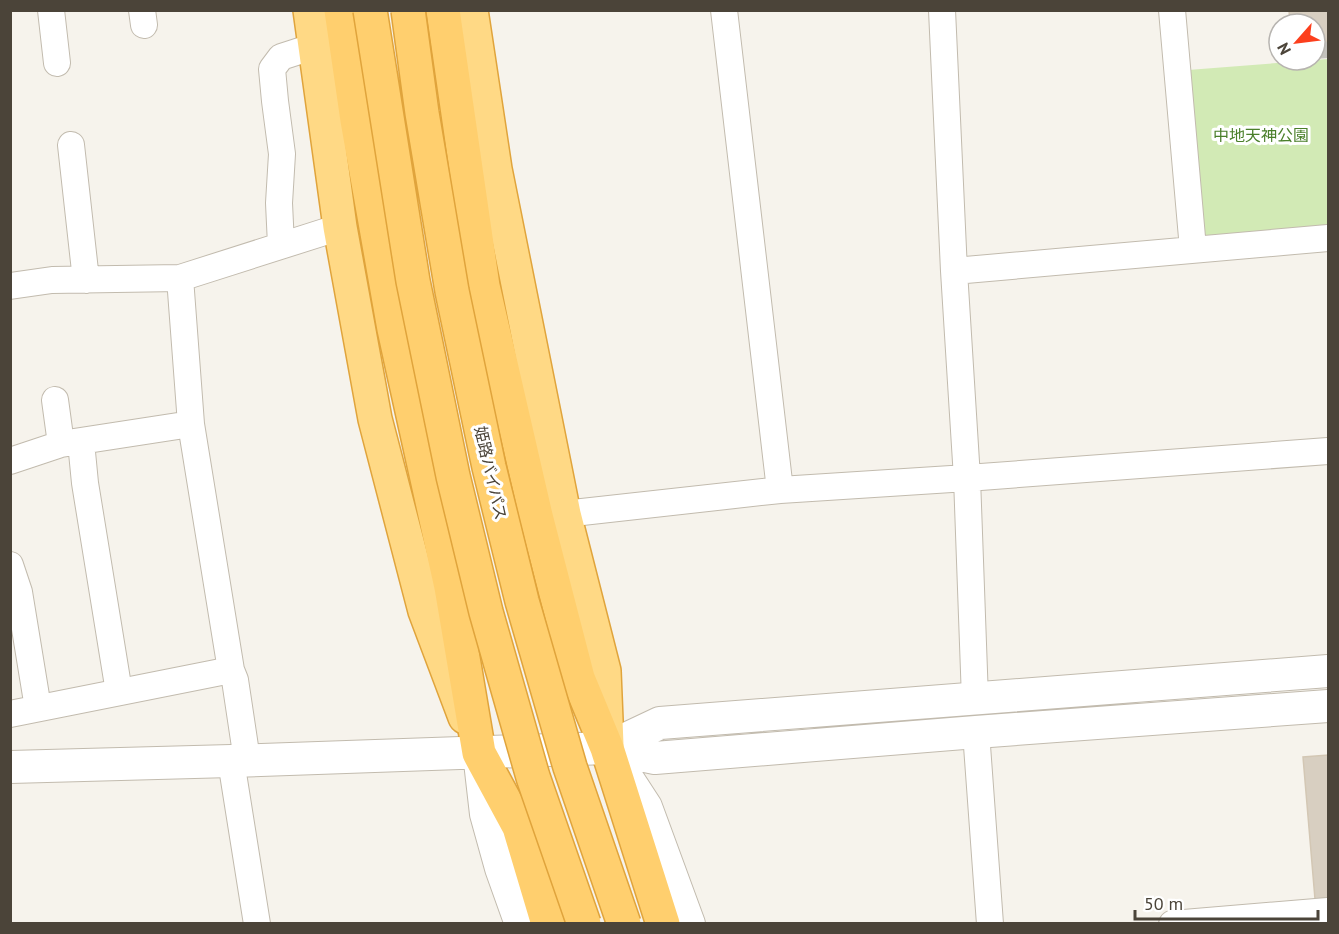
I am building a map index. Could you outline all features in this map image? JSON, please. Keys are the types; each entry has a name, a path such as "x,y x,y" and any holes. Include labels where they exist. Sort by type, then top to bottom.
{"highway":[{"path":"310,10 340,227 375,419 425,611 479,753 519,827 548,924"},
{"path":"341,10 357,120 394,329 451,586 479,753"},
{"path":"370,10 412,281 453,476 486,612 533,777 584,924"},
{"name":"姫路バイパス","path":"408,10 422,113 452,291 489,467 522,601 570,767 624,924"},
{"path":"443,10 483,286 531,493 578,678 607,748 663,924"},
{"path":"471,10 495,169 564,514 604,671 607,748"}],"street":[{"path":"51,10 57,63"},
{"path":"724,10 780,490"},
{"path":"942,10 954,271 967,478 975,699"},
{"path":"1172,10 1193,249"},
{"path":"281,245 279,203 282,154 272,69 281,57 315,46"},
{"path":"71,146 86,280"},
{"path":"10,286 52,280 180,278 340,227"},
{"path":"954,271 1329,238"},
{"path":"180,278 191,424 231,669 237,692 239,761 256,924"},
{"path":"55,400 85,483 119,692"},
{"path":"10,461 71,443 191,424"},
{"path":"564,514 780,490 1329,451"},
{"path":"10,565 19,592 39,708"},
{"path":"10,714 231,669"},
{"path":"607,748 660,723 1329,671"},
{"path":"10,767 607,748 655,758 1329,706"},
{"path":"976,732 990,924"},
{"path":"607,748 646,807 688,924"},
{"path":"479,753 486,814 501,868 521,924"},
{"path":"1172,924 1329,911"}],"green space":[{"name":"中地天神公園","path":"1327,59 1328,230 1209,240 1202,231 1188,70 1267,64 1267,72 1327,72"}],"building":[{"path":"1289,10 1328,10 1328,41 1327,12 1289,12"},
{"path":"1328,755 1328,898 1315,899 1303,757"}]}
